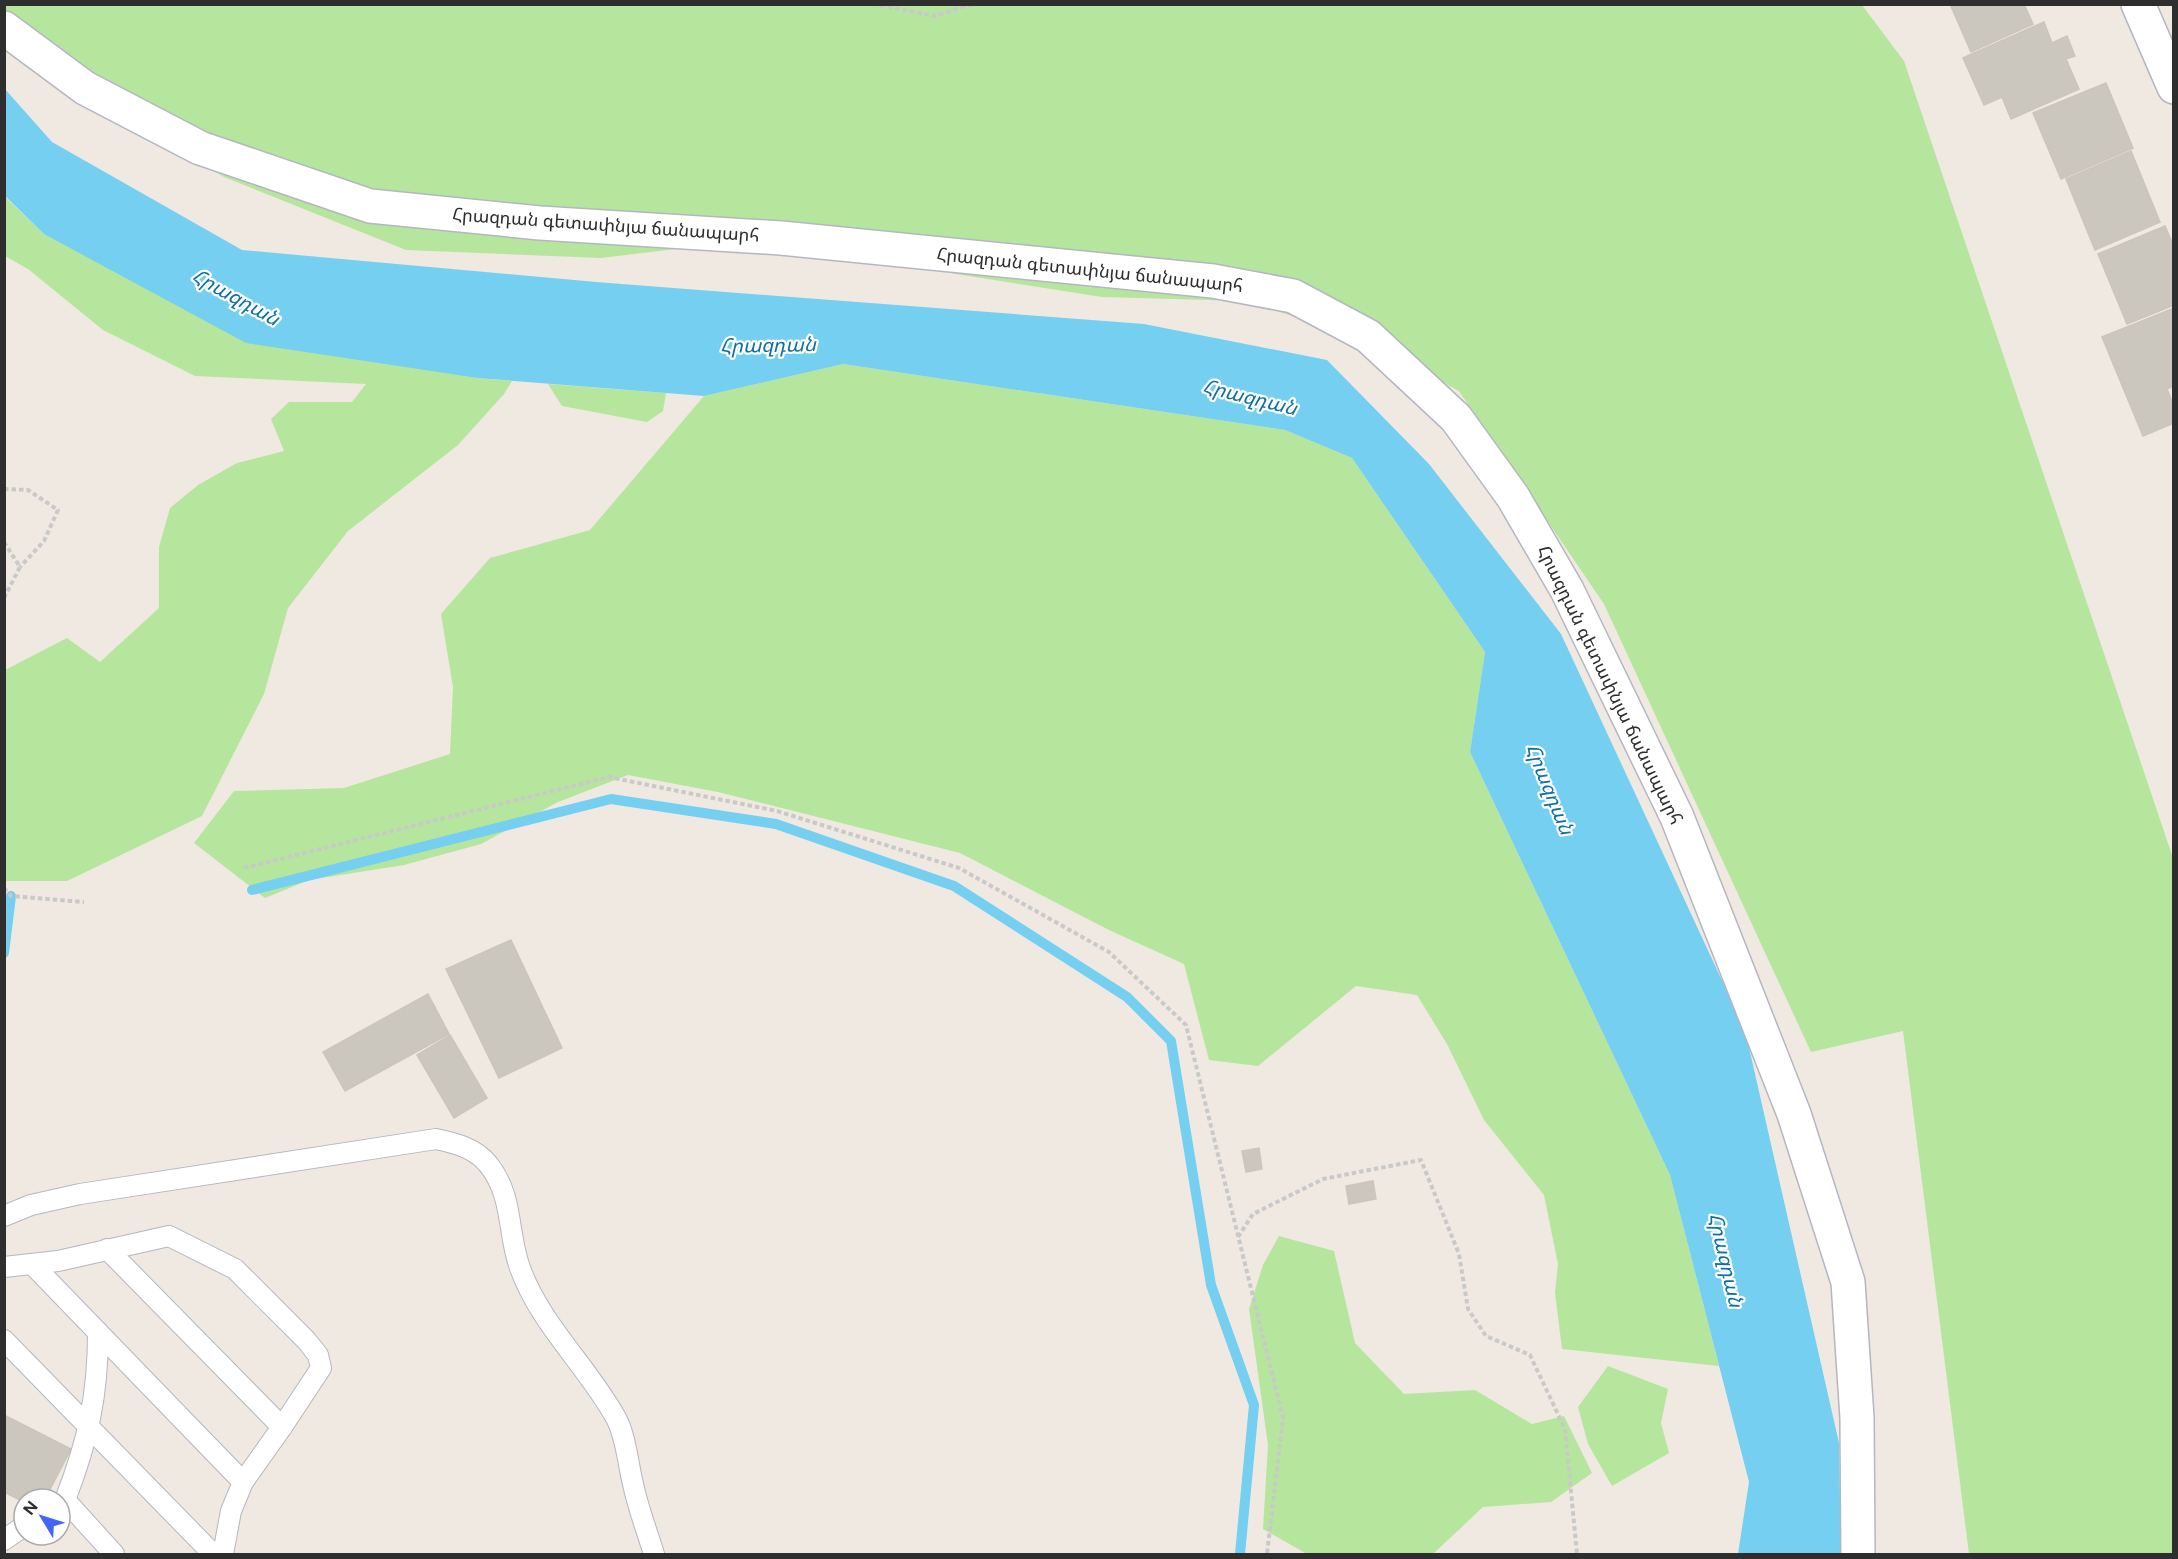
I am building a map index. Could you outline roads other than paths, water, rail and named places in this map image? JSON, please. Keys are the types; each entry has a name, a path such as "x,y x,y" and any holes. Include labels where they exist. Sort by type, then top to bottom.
{"street":[{"path":"2138,4 2174,87"},
{"name":"Հրազդան գետափնյա ճանապարհ","path":"4,28 85,88 200,148 370,206 540,223 781,238 1213,280 1293,296 1368,336 1456,418 1513,497 1567,590 1677,817 1794,1114 1848,1282 1857,1418 1858,1554"}],"lane":[{"path":"4,1216 31,1205 80,1194 206,1174 436,1139 461,1144 487,1162 501,1183 513,1224 520,1267 541,1309 581,1363 618,1420 634,1492 654,1554"},
{"path":"4,1268 169,1236 235,1269 272,1304 318,1355 321,1368 243,1482 231,1511 223,1554"},
{"path":"107,1249 282,1427"},
{"path":"32,1264 243,1482"},
{"path":"67,1487 89,1426 98,1381 98,1332"},
{"path":"4,1340 213,1554"},
{"path":"72,1512 114,1554"}],"water":[{"name":"Հրազդան","path":"4,88 52,142 242,250 596,282 1144,324 1327,360 1429,464 1561,634 1745,1030 1839,1443 1841,1554 1738,1554 1749,1482 1670,1175 1470,752 1485,652 1352,458 1285,430 843,364 704,396 478,378 246,343 44,234 5,196"}],"waterway":[{"path":"252,890 611,799 776,824 954,886 1127,997 1171,1041 1211,1285 1254,1405 1240,1554"},
{"path":"4,953 11,896"}]}
